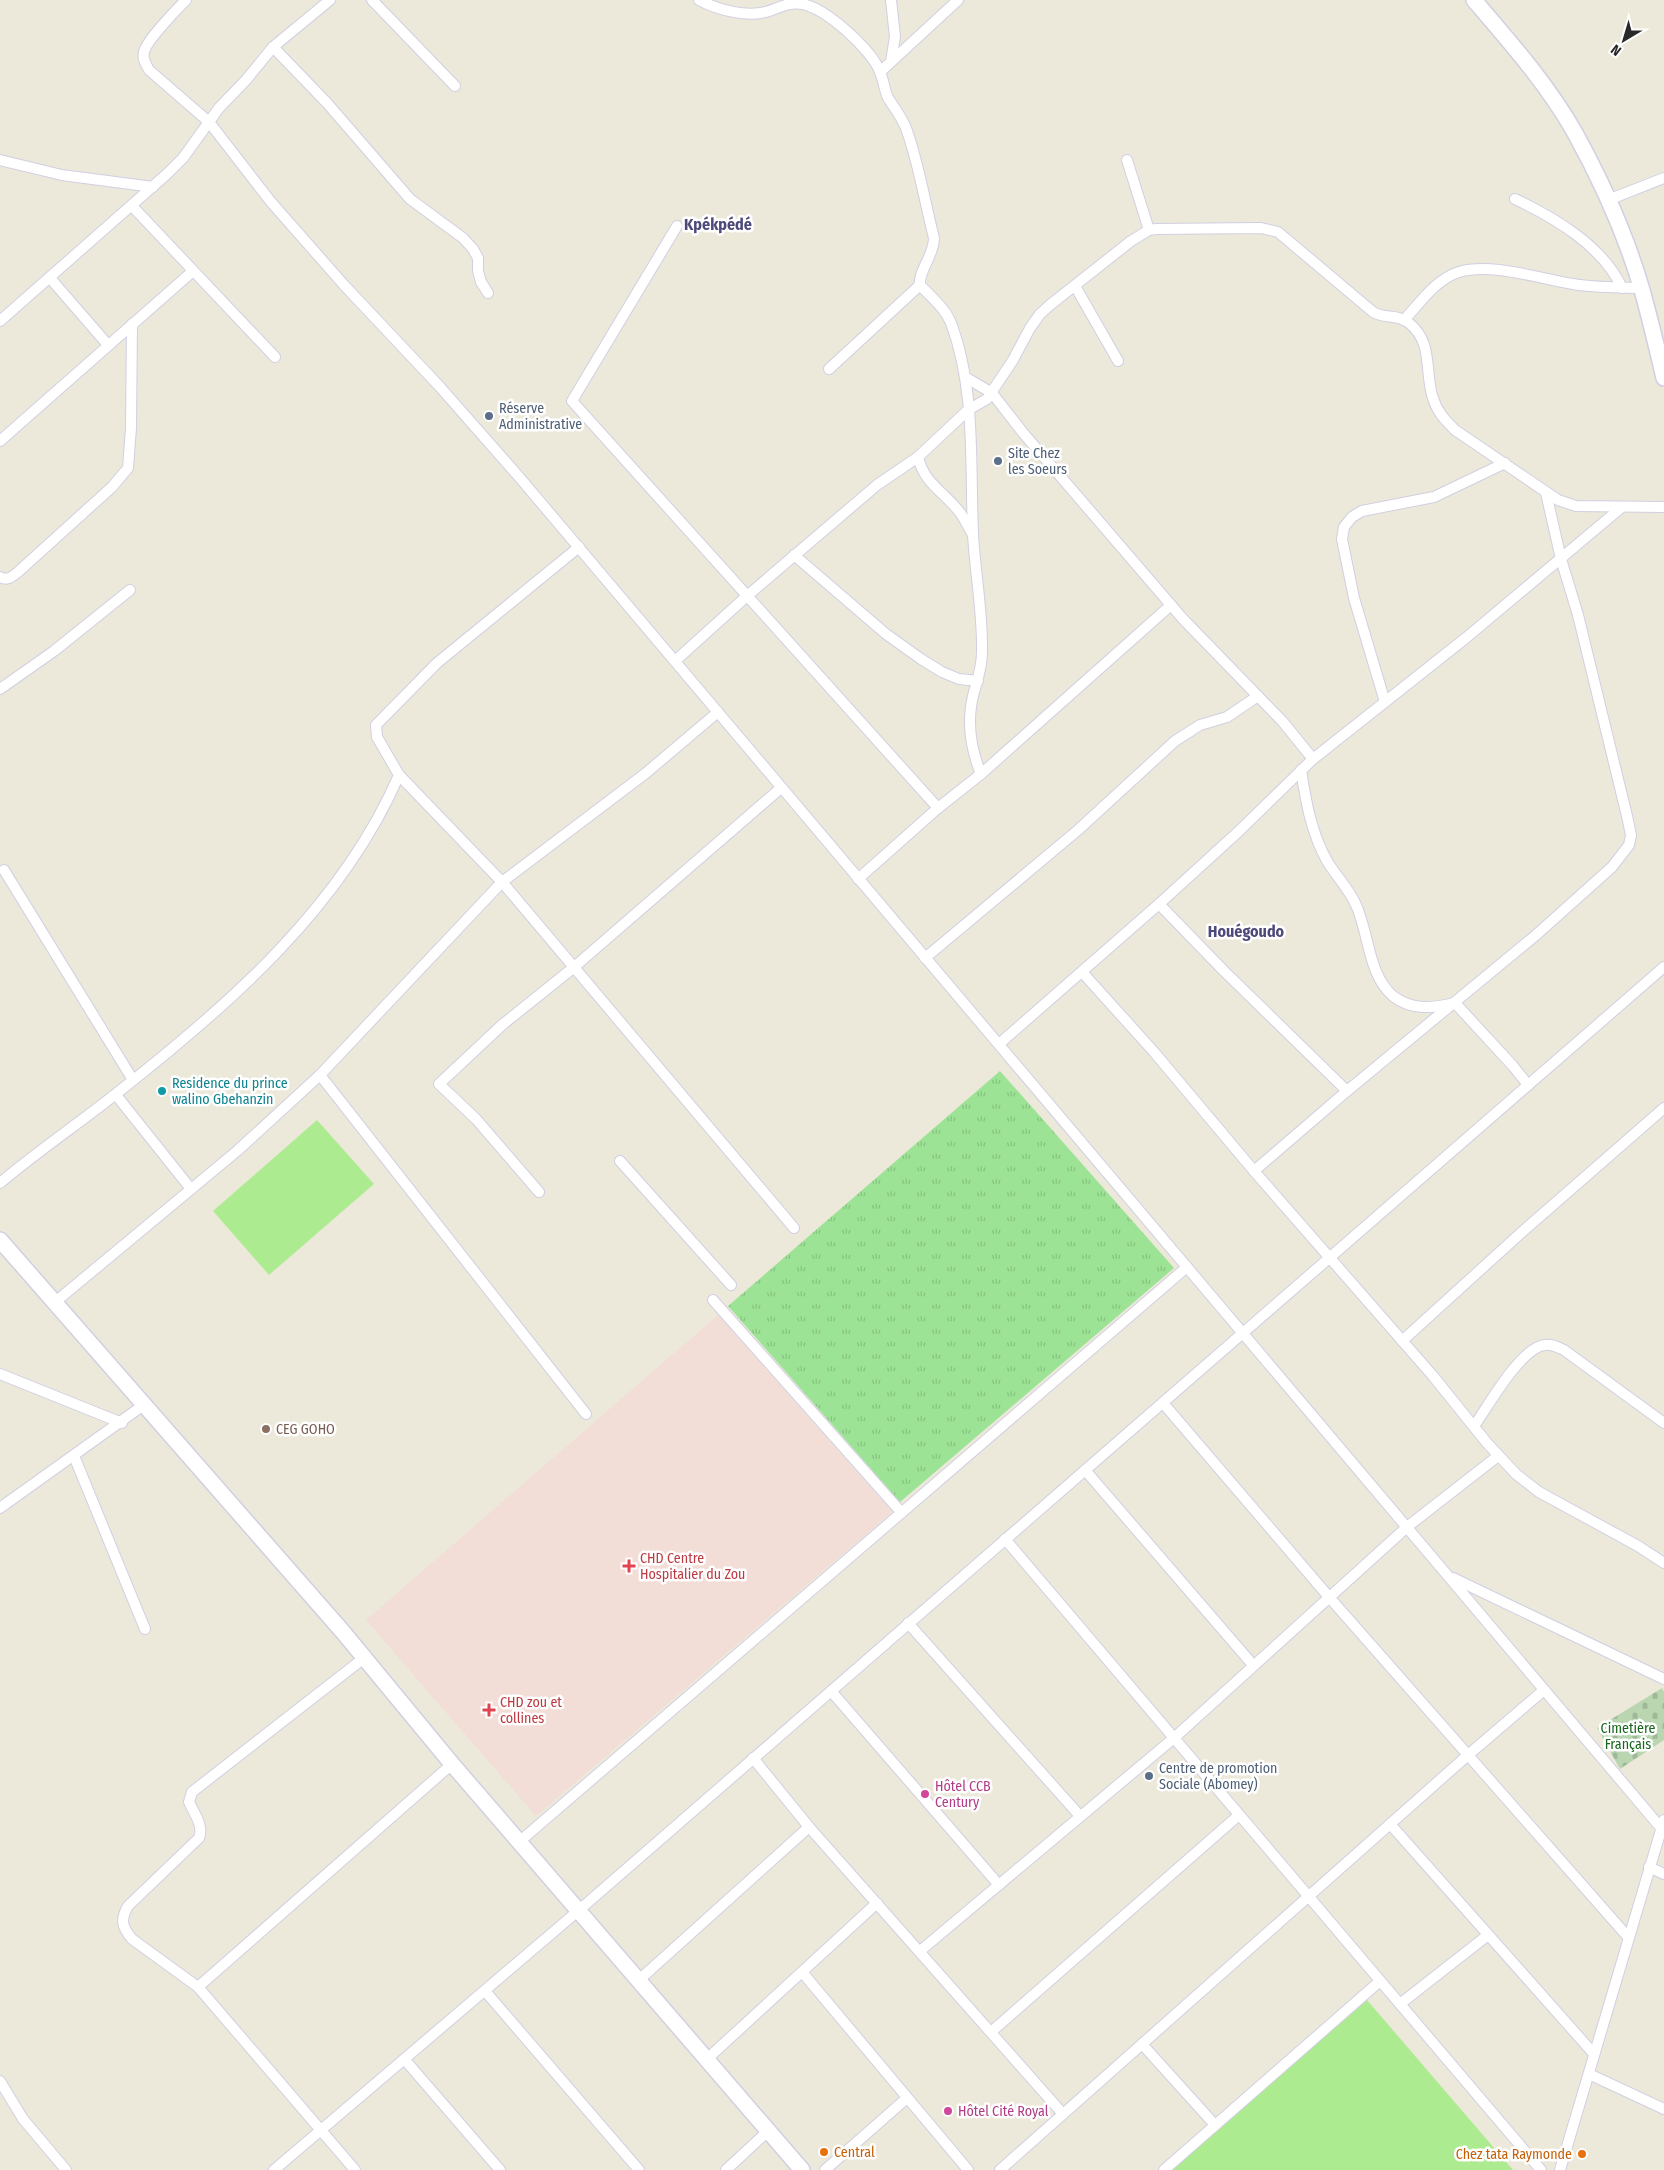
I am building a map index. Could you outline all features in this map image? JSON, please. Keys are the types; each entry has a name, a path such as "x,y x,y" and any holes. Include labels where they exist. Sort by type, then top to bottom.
{"street":[{"path":"186,0 149,42 144,51 144,60 149,70 209,122 271,202 344,285 440,387 579,547 1544,1690 1663,1824 1560,2170"},
{"path":"0,321 154,187 184,158 209,122 273,47 330,0"},
{"path":"372,0 455,86"},
{"path":"699,0 707,4 747,14 770,11 791,3 804,4 834,19 848,32 880,72 884,88 908,132 934,238 931,256 920,275 920,285 945,312 950,322 965,378 972,442 973,536 982,650 981,670 971,708 969,726 973,754 981,774"},
{"path":"890,63 895,37 891,0"},
{"path":"880,72 958,0"},
{"path":"1474,0 1517,50 1552,97 1574,132 1608,200 1642,288 1664,378"},
{"path":"273,47 362,141 394,183 410,199 463,238 473,249 478,258 478,271 481,282 488,293"},
{"path":"0,160 62,175 154,187"},
{"path":"1128,160 1149,230"},
{"path":"1608,200 1664,178"},
{"path":"1515,199 1547,215 1576,236 1611,268 1622,288"},
{"path":"132,206 275,358"},
{"path":"677,226 572,401 938,808"},
{"path":"675,661 794,555 877,485 918,458 968,410 981,404 992,393 1040,314 1112,256 1149,230 1273,229 1373,312 1380,316 1404,320 1418,332 1424,343 1432,398 1443,419 1455,430 1558,500 1576,506 1664,507"},
{"path":"1404,320 1431,291 1458,272 1474,270 1502,271 1575,285 1642,288"},
{"path":"0,440 193,271"},
{"path":"50,278 108,345"},
{"path":"828,369 920,285"},
{"path":"1075,286 1118,361"},
{"path":"0,577 3,579 10,578 18,572 106,492 128,468 131,428 132,324"},
{"path":"965,378 992,393 1024,434 1171,604 1258,696 1313,759"},
{"path":"918,458 920,469 927,480 961,514 973,536"},
{"path":"1385,702 1354,598 1342,539 1344,527 1352,516 1362,511 1434,497 1505,463"},
{"path":"1254,1171 1347,1091 1542,930 1612,867 1629,844 1631,835 1578,615 1561,559 1546,493"},
{"path":"999,1044 1159,904 1313,759 1468,637 1622,507"},
{"path":"579,547 437,663 378,721 376,725 378,737 399,775 502,882 794,1228"},
{"path":"794,555 886,634 921,659 942,672 959,679 978,682"},
{"path":"0,689 54,651 130,590"},
{"path":"858,879 938,808 981,774 1171,604"},
{"path":"926,958 1084,824 1175,741 1200,725 1227,717 1252,698 1258,696"},
{"path":"54,1303 237,1151 320,1075 502,882 646,773 718,712"},
{"path":"1301,770 1307,806 1318,844 1356,905 1378,973 1386,988 1392,995 1410,1006 1424,1008 1455,1003"},
{"path":"0,1183 31,1157 116,1094 202,1023 267,964 315,910 354,860 383,812 399,775"},
{"path":"539,1192 476,1119 439,1084 502,1025 574,968 781,788"},
{"path":"4,870 133,1080"},
{"path":"1159,904 1224,971 1347,1091"},
{"path":"274,2170 320,2129 405,2060 485,1991 1664,967"},
{"path":"1082,972 1154,1052 1498,1456 1516,1474 1539,1492 1638,1546 1664,1563"},
{"path":"1455,1003 1528,1085"},
{"path":"320,1075 586,1414"},
{"path":"116,1094 191,1189"},
{"path":"1402,1341 1522,1232 1664,1108"},
{"path":"620,1161 730,1285"},
{"path":"0,1240 145,1404 802,2170"},
{"path":"519,1842 1187,1267"},
{"path":"713,1300 901,1512"},
{"path":"1474,1426 1523,1358 1538,1347 1550,1344 1564,1350 1664,1423"},
{"path":"0,1374 122,1423"},
{"path":"1163,1403 1329,1597 1628,1937"},
{"path":"0,1508 122,1423 145,1404"},
{"path":"74,1456 145,1629"},
{"path":"920,1952 1174,1738 1406,1527 1498,1456"},
{"path":"1085,1470 1253,1665"},
{"path":"1005,1539 1541,2170"},
{"path":"1448,1576 1664,1679"},
{"path":"908,1624 1080,1816"},
{"path":"355,2170 198,1987 132,1939 125,1930 122,1916 128,1906 199,1838 200,1826 189,1802 192,1792 364,1658"},
{"path":"1000,2170 1308,1896 1544,1690"},
{"path":"831,1691 999,1885"},
{"path":"753,1758 809,1827 1063,2114"},
{"path":"198,1987 452,1764"},
{"path":"991,2032 1240,1815"},
{"path":"1390,1824 1594,2054"},
{"path":"639,1980 809,1827"},
{"path":"1650,1867 1664,1874"},
{"path":"707,2059 877,1903"},
{"path":"1400,2004 1488,1935"},
{"path":"802,1972 968,2170"},
{"path":"1164,2170 1380,1981"},
{"path":"485,1991 639,2170"},
{"path":"1142,2044 1216,2125"},
{"path":"405,2060 500,2170"},
{"path":"1589,2074 1664,2109"},
{"path":"0,2081 3,2092 23,2119 66,2170"},
{"path":"825,2170 907,2098"},
{"path":"726,2170 768,2130"}],"shaded area":[{"name":"CHD Centre Hospitalier du Zou","path":"718,1315 892,1512 536,1816 366,1620"}],"green space":[{"path":"1000,1071 1174,1268 900,1502 728,1306"},
{"path":"317,1120 374,1184 269,1275 213,1211"},
{"name":"Cimetière Français","path":"1662,1688 1664,1692 1664,1740 1620,1769 1597,1728"},
{"path":"1367,2000 1513,2170 1169,2170"}],"place":[{"name":"Réserve Administrative","path":"489,416"},
{"name":"Site Chez les Soeurs","path":"998,461"},
{"name":"Residence du prince walino Gbehanzin","path":"162,1091"},
{"name":"CEG GOHO","path":"266,1429"},
{"name":"CHD Centre Hospitalier du Zou","path":"629,1566"},
{"name":"CHD zou et collines","path":"489,1710"},
{"name":"Centre de promotion Sociale (Abomey)","path":"1149,1776"},
{"name":"Hôtel CCB Century","path":"925,1794"},
{"name":"Hôtel Cité Royal","path":"948,2111"},
{"name":"Central","path":"824,2152"},
{"name":"Chez tata Raymonde","path":"1582,2154"}],"district":[{"name":"Kpékpédé","path":"718,224"},
{"name":"Houégoudo","path":"1246,931"}]}
